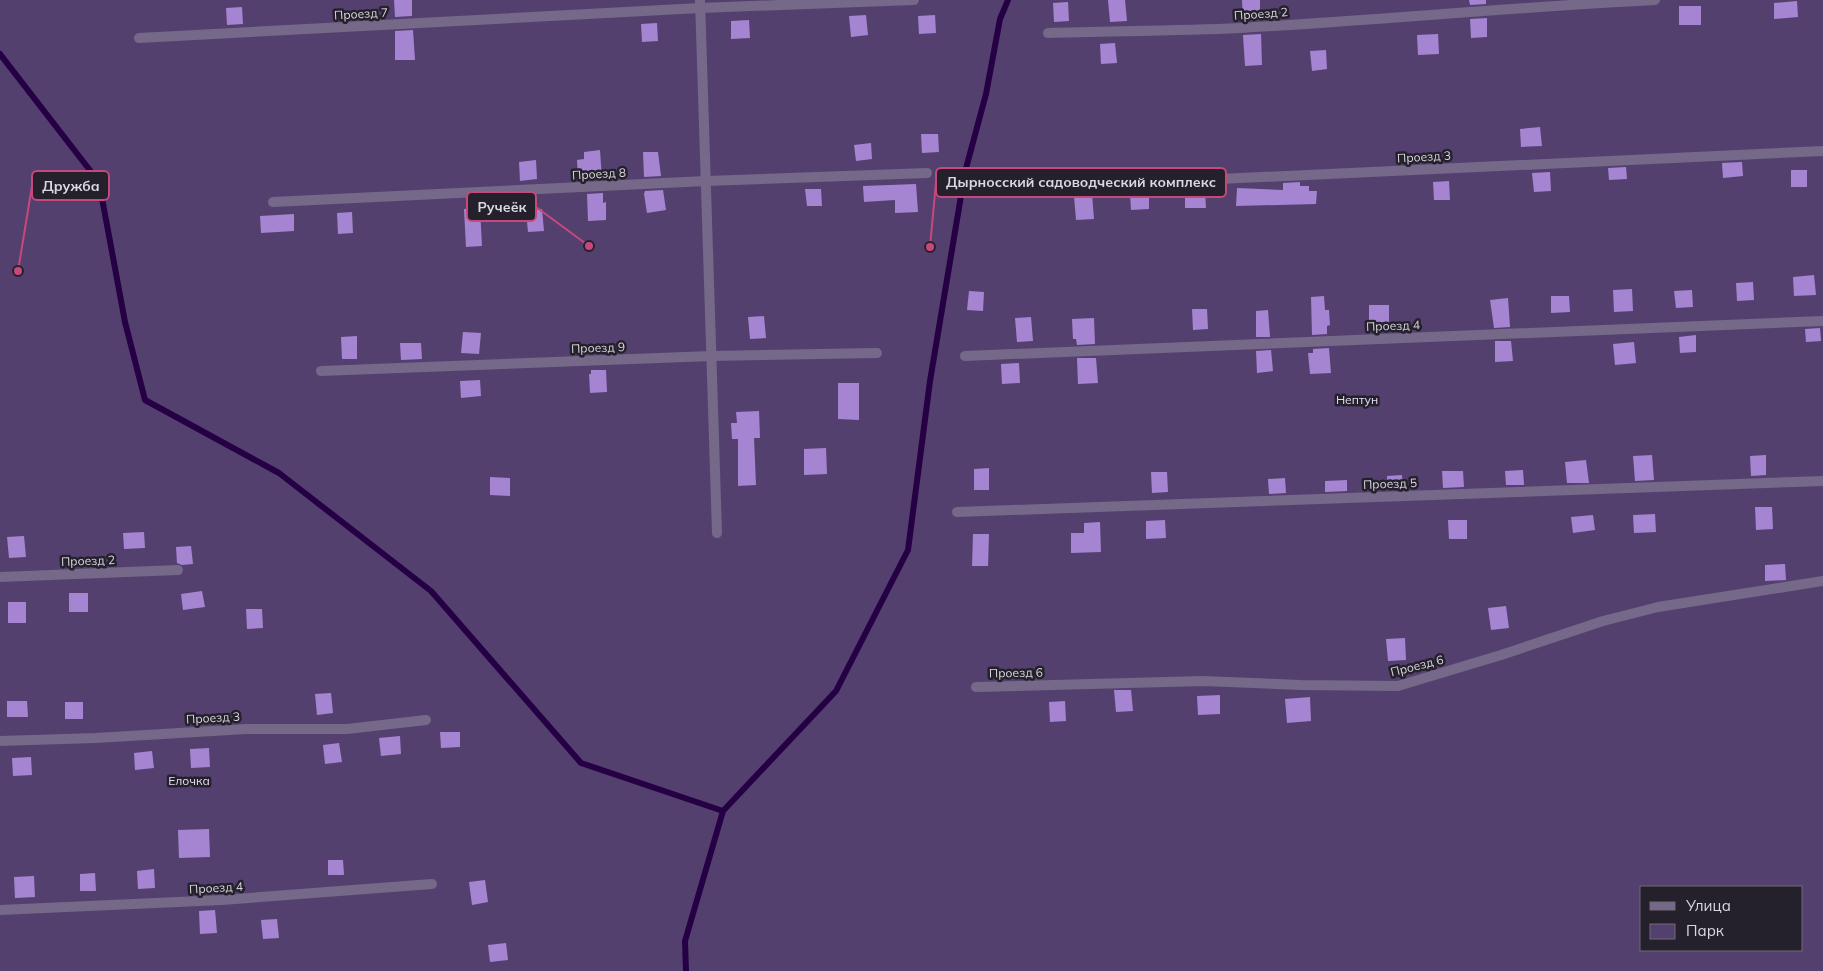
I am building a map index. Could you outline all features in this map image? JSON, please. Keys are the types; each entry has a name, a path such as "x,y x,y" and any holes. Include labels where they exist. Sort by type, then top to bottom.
{"street":[{"name":"Проезд 7","path":"139,38 700,4 914,0"},
{"name":"Проезд 2","path":"1048,32 1239,28 1476,13 1557,5 1655,0"},
{"path":"700,4 717,533"},
{"name":"Проезд 3","path":"1027,188 1823,151"},
{"name":"Проезд 8","path":"273,202 706,181 927,173"},
{"name":"Проезд 4","path":"965,356 1823,321"},
{"name":"Проезд 9","path":"321,371 711,356 877,353"},
{"name":"Проезд 5","path":"957,512 1823,481"},
{"name":"Проезд 2","path":"0,578 178,570"},
{"name":"Проезд 6","path":"976,687 1202,681 1398,686 1501,655 1603,621 1658,607 1823,581"},
{"name":"Проезд 3","path":"0,741 96,738 246,729 347,729 426,720"},
{"name":"Проезд 4","path":"0,910 222,900 432,884"}],"green space":[{"path":"0,0 1823,0 1823,971 0,971"}],"building":[{"path":"394,0 412,0 412,16 395,17"},
{"path":"1108,0 1125,0 1127,21 1110,22"},
{"path":"1242,0 1260,0 1260,20 1243,21"},
{"path":"1469,0 1486,0 1486,4 1470,5"},
{"path":"1797,1 1798,17 1774,19 1774,3"},
{"path":"1068,2 1069,21 1054,22 1053,3"},
{"path":"1679,6 1701,6 1701,25 1679,25"},
{"path":"242,7 243,24 227,25 226,8"},
{"path":"866,15 868,35 851,37 849,16"},
{"path":"935,15 936,33 919,34 918,16"},
{"path":"1487,18 1487,37 1471,38 1470,19"},
{"path":"749,20 750,38 731,39 731,21"},
{"path":"657,23 658,41 642,42 641,24"},
{"path":"413,30 415,60 395,60 395,31"},
{"path":"1261,34 1262,65 1245,66 1243,35"},
{"path":"1438,34 1439,54 1418,55 1417,35"},
{"path":"1115,43 1117,63 1101,64 1100,44"},
{"path":"1326,50 1327,69 1312,71 1310,51"},
{"path":"1540,127 1542,146 1521,147 1520,129"},
{"path":"921,134 938,134 939,152 922,153"},
{"path":"871,143 872,159 856,161 854,145"},
{"path":"600,150 602,179 587,180 587,177 578,178 577,160 584,159 584,152"},
{"path":"643,152 658,152 661,176 644,177"},
{"path":"536,160 537,179 520,181 519,162"},
{"path":"1742,162 1743,176 1723,178 1722,163"},
{"path":"1626,167 1627,179 1609,180 1608,168"},
{"path":"1791,170 1807,170 1807,187 1791,187"},
{"path":"1550,172 1551,191 1534,192 1532,173"},
{"path":"1449,181 1450,200 1434,200 1433,182"},
{"path":"1300,182 1300,186 1309,186 1309,191 1317,191 1316,204 1236,206 1237,188 1283,190 1283,183"},
{"path":"916,184 918,212 895,213 895,200 864,202 863,186"},
{"path":"805,189 821,189 822,206 807,206"},
{"path":"663,190 666,210 647,213 645,191"},
{"path":"1205,191 1206,208 1185,208 1185,192"},
{"path":"603,193 603,203 606,202 606,220 588,221 587,194"},
{"path":"1149,193 1149,209 1131,210 1130,194"},
{"path":"1092,194 1094,219 1076,220 1074,196"},
{"path":"480,208 482,246 466,247 464,209"},
{"path":"542,209 544,231 528,232 526,211"},
{"path":"352,212 353,233 338,234 337,213"},
{"path":"294,214 294,231 261,233 260,216"},
{"path":"1814,275 1816,295 1794,296 1793,277"},
{"path":"1753,282 1754,300 1737,301 1736,283"},
{"path":"1632,289 1633,311 1614,312 1613,290"},
{"path":"1692,290 1693,307 1676,308 1674,291"},
{"path":"969,291 984,292 983,311 967,310"},
{"path":"1324,296 1325,310 1329,310 1330,325 1327,326 1327,334 1312,335 1311,297"},
{"path":"1551,296 1569,296 1570,312 1551,313"},
{"path":"1508,298 1510,327 1494,328 1490,300"},
{"path":"1369,305 1389,305 1389,322 1369,322"},
{"path":"1192,309 1207,309 1208,329 1193,330"},
{"path":"1268,310 1270,337 1256,337 1256,311"},
{"path":"764,316 766,338 750,339 748,317"},
{"path":"1031,317 1033,341 1017,342 1015,318"},
{"path":"1094,318 1095,344 1077,345 1076,339 1073,339 1072,319"},
{"path":"1820,328 1821,341 1806,342 1805,329"},
{"path":"463,332 481,333 479,354 461,353"},
{"path":"1696,335 1696,352 1680,353 1679,337"},
{"path":"357,336 357,359 342,359 341,337"},
{"path":"1495,341 1511,341 1513,361 1495,362"},
{"path":"1634,342 1636,363 1615,365 1613,344"},
{"path":"400,343 421,343 422,359 401,360"},
{"path":"1329,348 1331,373 1310,374 1308,353 1313,353 1313,349"},
{"path":"1271,350 1273,371 1257,373 1256,351"},
{"path":"1077,358 1096,358 1098,383 1078,384"},
{"path":"1019,363 1020,383 1002,384 1001,364"},
{"path":"591,370 606,370 607,392 590,393 589,374 591,374"},
{"path":"480,380 481,396 461,398 460,381"},
{"path":"838,383 859,383 859,420 838,419"},
{"path":"759,411 760,438 754,438 756,485 738,486 738,439 732,439 731,423 737,423 736,412"},
{"path":"826,448 827,474 804,475 804,449"},
{"path":"1652,455 1654,480 1635,481 1633,456"},
{"path":"1766,455 1766,475 1751,476 1750,456"},
{"path":"1586,460 1589,483 1567,483 1565,462"},
{"path":"989,468 989,490 974,490 974,469"},
{"path":"1523,470 1524,485 1506,485 1505,471"},
{"path":"1442,471 1463,471 1464,487 1443,488"},
{"path":"1151,472 1167,472 1168,492 1152,493"},
{"path":"1402,475 1403,489 1388,490 1387,476"},
{"path":"490,477 510,478 510,496 490,495"},
{"path":"1285,478 1286,493 1269,494 1268,479"},
{"path":"1347,480 1347,491 1325,492 1325,481"},
{"path":"1755,507 1772,507 1773,529 1756,530"},
{"path":"1655,514 1656,532 1634,533 1633,515"},
{"path":"1593,515 1595,530 1573,533 1571,517"},
{"path":"1165,520 1166,538 1146,539 1146,521"},
{"path":"1448,520 1467,520 1467,539 1449,539"},
{"path":"1100,522 1101,552 1071,553 1071,533 1084,533 1084,523"},
{"path":"144,532 145,548 124,549 123,533"},
{"path":"973,534 989,534 988,566 972,566"},
{"path":"24,536 26,557 9,558 7,537"},
{"path":"191,546 193,564 182,565 177,563 176,547"},
{"path":"1785,564 1786,580 1765,581 1765,565"},
{"path":"202,591 205,607 183,610 181,594"},
{"path":"69,593 88,593 88,612 69,612"},
{"path":"8,602 26,602 26,623 8,623"},
{"path":"1506,606 1509,628 1491,630 1488,608"},
{"path":"246,609 262,609 263,628 247,629"},
{"path":"1405,638 1406,660 1388,661 1386,639"},
{"path":"1114,690 1131,690 1133,711 1116,712"},
{"path":"331,693 333,713 317,715 315,694"},
{"path":"1220,695 1220,714 1198,715 1197,696"},
{"path":"1310,697 1311,721 1287,723 1285,699"},
{"path":"7,701 27,701 28,717 7,717"},
{"path":"1065,701 1066,721 1050,722 1049,702"},
{"path":"65,702 83,702 83,719 65,719"},
{"path":"440,732 460,732 460,747 441,748"},
{"path":"400,736 401,754 381,756 379,738"},
{"path":"339,743 342,762 325,764 323,745"},
{"path":"209,748 210,767 191,768 190,749"},
{"path":"152,751 154,768 135,770 134,753"},
{"path":"31,757 32,775 13,776 12,758"},
{"path":"209,829 210,857 179,858 178,830"},
{"path":"328,860 343,860 344,875 328,875"},
{"path":"154,869 155,888 138,889 137,871"},
{"path":"95,873 96,891 80,891 80,874"},
{"path":"34,876 35,897 15,898 14,877"},
{"path":"485,880 488,902 472,905 469,882"},
{"path":"215,910 217,933 200,934 199,911"},
{"path":"277,919 279,938 263,939 261,920"},
{"path":"506,943 508,960 490,962 488,945"}],"waterway":[{"path":"686,971 685,941 723,811 836,691 908,550 930,381 965,172 986,94 1000,19 1008,0"},
{"path":"0,54 99,182 125,322 145,400 279,473 431,591 581,763 723,811"}],"place":[{"name":"Ручеёк","path":"589,246"},
{"name":"Дырносский садоводческий комплекс","path":"930,247"},
{"name":"Дружба","path":"18,271"}],"park label":[{"name":"Нептун","path":"1357,400"},
{"name":"Елочка","path":"189,781"}]}
